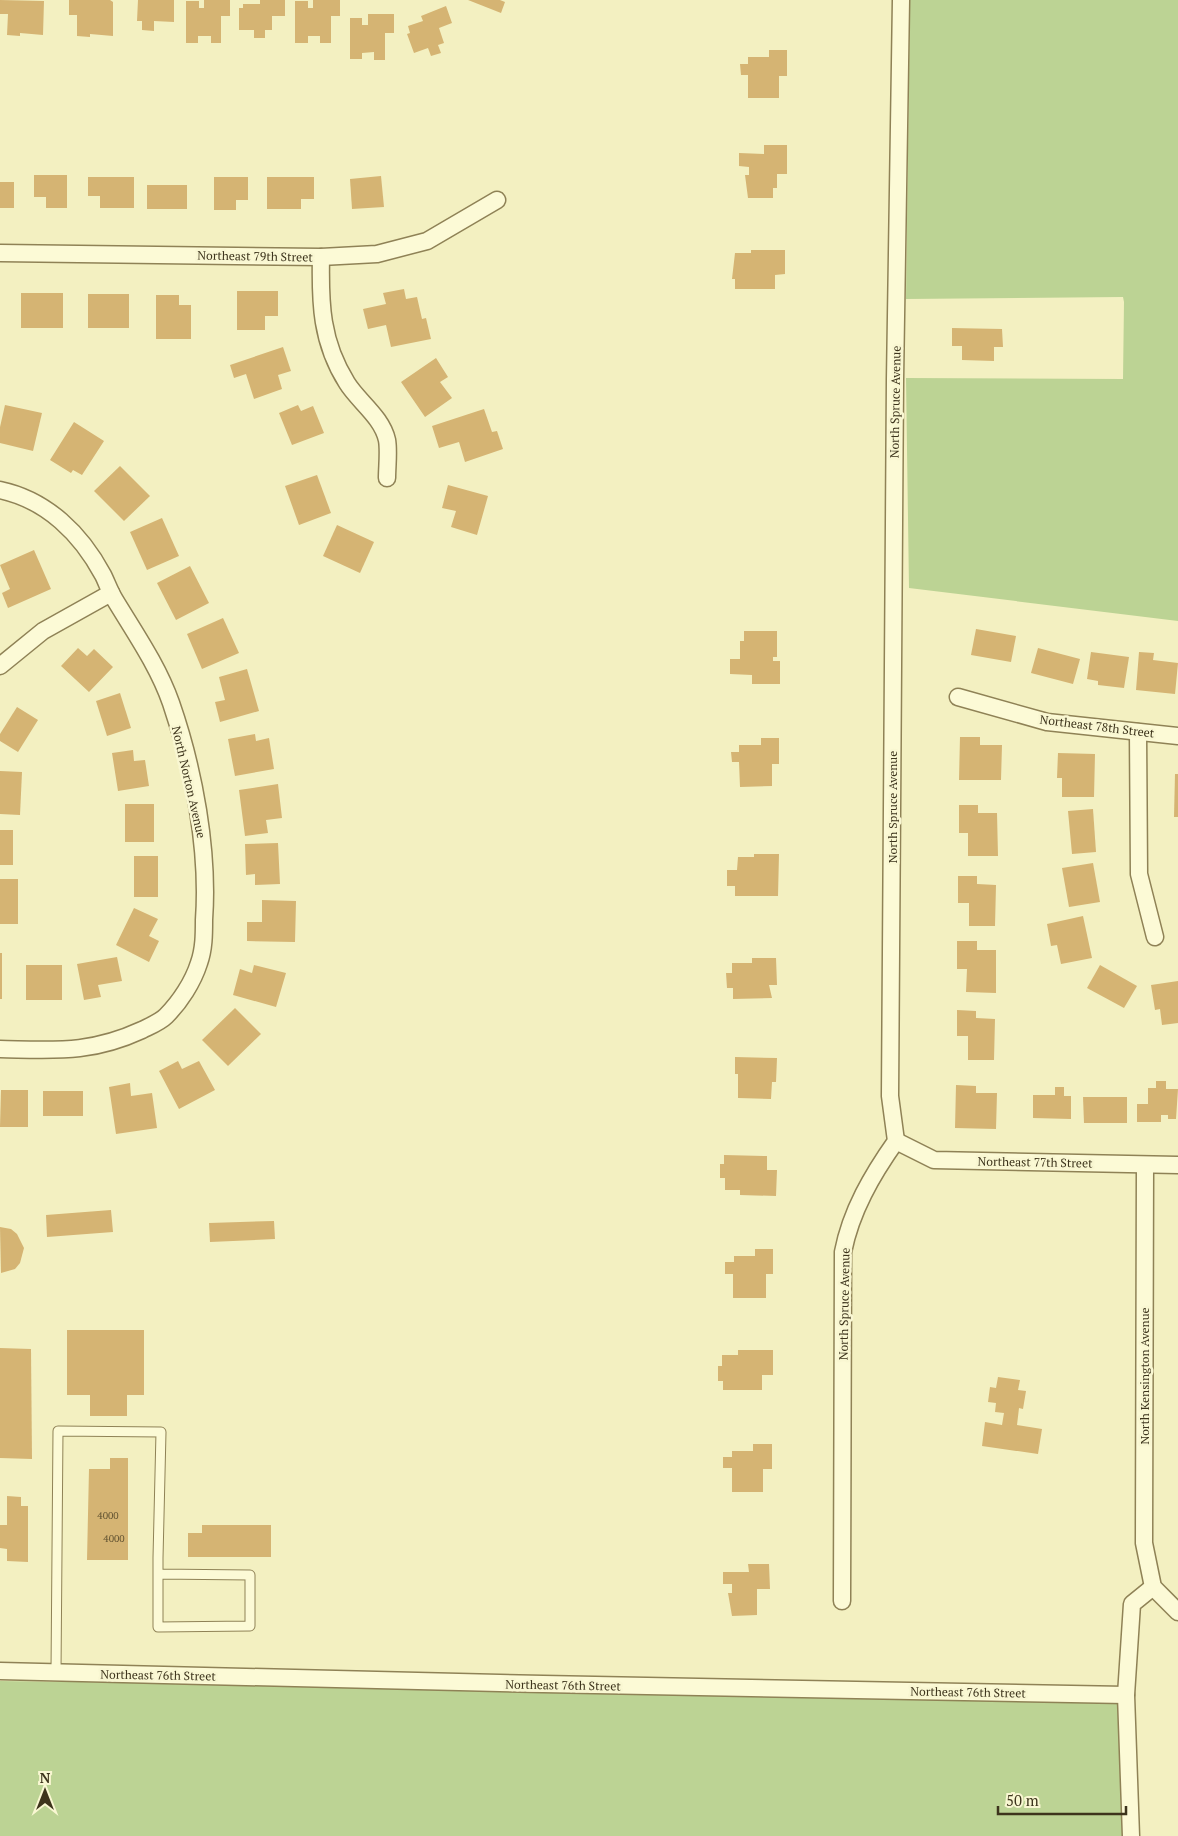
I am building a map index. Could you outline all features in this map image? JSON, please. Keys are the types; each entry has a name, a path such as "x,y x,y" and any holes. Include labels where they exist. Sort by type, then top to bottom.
{"street":[{"name":"North Spruce Avenue","path":"842,1601 843,1252 847,1232 874,1172 896,1141 890,1096 895,406 901,0"},
{"name":"Northeast 79th Street","path":"0,253 321,257 377,254 427,241 497,200"},
{"path":"321,257 320,302 324,331 347,384 364,402 387,439 386,478"},
{"name":"North Norton Avenue","path":"0,490 50,511 74,533 102,574 111,593 152,662 171,703 190,774 203,835 205,906 203,950 199,964 185,992 165,1017 116,1042 75,1050 0,1049"},
{"path":"0,666 43,631 111,593"},
{"name":"Northeast 78th Street","path":"958,697 1047,722 1178,736"},
{"path":"1138,732 1139,874 1155,937"},
{"name":"Northeast 77th Street","path":"896,1141 934,1160 1178,1165"},
{"name":"North Kensington Avenue","path":"1144,1165 1144,1544 1153,1586"},
{"path":"1131,1836 1126,1695 1132,1604 1153,1586 1178,1612"},
{"name":"Northeast 76th Street","path":"0,1671 1126,1695"}],"lane":[{"path":"56,1672 58,1432 161,1432 158,1574 158,1627 250,1626 250,1575 158,1574"}],"green space":[{"path":"910,0 1178,0 1178,621 909,588 906,378 1123,379 1124,302 1123,297 906,299"},
{"path":"0,1681 1126,1695 1127,1836 0,1836"}],"building":[{"path":"0,0 44,1 43,35 20,33 20,36 7,35 8,14 0,14"},
{"path":"69,0 110,0 113,2 113,36 90,34 90,37 77,36 77,15 69,15"},
{"path":"138,0 174,0 174,22 154,21 154,31 142,30 142,21 137,21"},
{"path":"204,0 230,0 230,16 221,16 221,43 211,43 211,36 198,36 198,43 186,43 186,1 199,1 199,8 204,8"},
{"path":"260,0 285,0 285,16 272,16 272,30 265,30 265,38 254,38 254,30 239,30 239,8 243,8 243,4 260,4"},
{"path":"313,0 340,0 340,16 331,16 331,43 320,43 320,36 308,36 308,43 295,43 295,1 308,1 308,8 313,8"},
{"path":"468,0 500,0 505,2 501,13"},
{"path":"446,6 452,23 439,28 444,43 438,45 441,53 431,56 428,48 414,53 407,34 410,33 408,26 423,21 421,16"},
{"path":"368,14 394,14 394,33 385,33 385,60 374,60 374,52 362,53 362,59 350,59 350,18 362,18 362,25 368,25"},
{"path":"769,50 787,50 787,76 779,76 779,98 748,98 748,75 741,75 740,64 748,64 748,57 769,57"},
{"path":"764,145 787,145 787,174 777,174 777,188 773,188 773,198 748,198 745,175 749,175 749,167 739,166 739,153 764,154"},
{"path":"34,175 67,175 67,208 46,208 46,197 34,197"},
{"path":"381,176 384,207 352,209 350,179"},
{"path":"88,177 134,177 134,208 100,208 100,196 88,196"},
{"path":"214,177 248,177 248,200 236,200 236,210 214,210"},
{"path":"267,177 314,177 314,199 301,199 301,209 267,209"},
{"path":"0,182 14,182 14,208 0,208"},
{"path":"147,185 187,185 187,209 147,209"},
{"path":"751,250 785,250 785,274 775,275 775,289 735,289 735,279 732,279 735,253 751,253"},
{"path":"404,289 406,299 417,297 422,319 426,318 431,339 391,347 386,325 368,329 363,309 386,304 383,293"},
{"path":"237,291 278,291 278,316 265,316 265,330 237,330"},
{"path":"21,293 63,293 63,328 21,328"},
{"path":"88,294 129,294 129,328 88,328"},
{"path":"156,295 179,295 179,305 191,305 191,339 156,339"},
{"path":"952,328 1002,329 1003,347 994,347 994,361 962,360 962,346 952,346"},
{"path":"283,347 291,371 278,375 282,389 254,399 246,374 234,378 230,365"},
{"path":"436,358 448,377 440,382 452,398 425,417 401,382"},
{"path":"5,405 42,413 33,451 0,443 0,427"},
{"path":"298,405 301,411 313,406 324,433 292,445 279,413"},
{"path":"484,409 492,432 497,431 503,449 465,462 459,442 439,448 432,426"},
{"path":"74,422 104,441 82,475 73,470 71,473 50,460"},
{"path":"120,466 150,496 124,521 94,491"},
{"path":"317,475 331,513 299,525 285,486"},
{"path":"448,485 488,496 477,535 451,527 456,511 442,508"},
{"path":"162,518 179,556 147,570 130,532"},
{"path":"337,525 374,542 360,573 323,556"},
{"path":"34,550 51,589 8,608 2,593 10,589 0,565"},
{"path":"190,566 209,603 176,620 157,583"},
{"path":"223,618 239,653 202,669 187,634"},
{"path":"976,629 1016,636 1011,662 971,655"},
{"path":"744,631 777,631 777,657 773,657 773,661 780,661 780,684 752,684 752,675 730,674 730,659 740,659 740,641 744,641"},
{"path":"78,648 87,656 94,649 113,667 89,692 61,666"},
{"path":"1038,648 1080,659 1073,684 1031,673"},
{"path":"1091,652 1129,657 1124,688 1098,685 1098,681 1087,679"},
{"path":"1139,652 1154,653 1153,660 1178,663 1175,694 1136,690"},
{"path":"247,669 259,711 220,722 215,702 225,700 219,677"},
{"path":"120,693 131,728 107,736 96,701"},
{"path":"17,707 38,720 18,752 0,741 0,734"},
{"path":"255,734 256,741 269,738 274,769 235,776 228,739"},
{"path":"960,737 980,737 980,745 1002,745 1001,780 959,780"},
{"path":"761,738 779,738 779,764 772,764 772,786 740,787 739,762 732,762 731,752 739,752 739,745 761,745"},
{"path":"133,750 134,761 145,760 149,786 118,791 112,753"},
{"path":"1058,753 1095,754 1094,797 1062,797 1062,778 1057,778"},
{"path":"0,771 22,772 20,815 0,814"},
{"path":"1175,774 1178,774 1178,817 1174,817"},
{"path":"278,784 282,818 266,820 268,833 245,836 239,790"},
{"path":"125,804 154,804 154,842 125,842"},
{"path":"959,805 978,805 978,813 997,813 998,856 968,856 968,833 959,833"},
{"path":"1093,809 1096,852 1072,854 1068,811"},
{"path":"0,830 13,830 13,865 0,865"},
{"path":"278,843 280,884 255,885 255,874 246,875 245,844"},
{"path":"754,854 779,854 778,896 735,896 735,886 727,886 727,870 737,870 738,857 754,857"},
{"path":"134,856 158,856 158,897 134,897"},
{"path":"1093,863 1100,902 1069,907 1062,868"},
{"path":"958,876 977,876 977,884 996,885 995,926 969,926 969,903 958,903"},
{"path":"0,879 18,879 18,924 0,924"},
{"path":"262,900 296,901 295,942 247,941 247,922 262,922"},
{"path":"134,908 158,919 149,936 159,941 149,962 116,945"},
{"path":"1083,916 1092,958 1061,964 1057,945 1051,946 1047,924"},
{"path":"957,941 977,941 977,950 996,950 996,993 966,992 967,969 957,969"},
{"path":"0,953 2,953 2,999 0,999"},
{"path":"117,957 122,981 98,985 101,997 84,1000 77,964"},
{"path":"752,958 776,958 777,985 769,985 772,998 733,999 733,988 727,988 726,973 732,973 732,963 752,963"},
{"path":"26,965 62,965 62,1000 26,1000"},
{"path":"254,965 286,973 276,1007 233,995 240,969 252,973"},
{"path":"1100,965 1137,986 1124,1008 1087,988"},
{"path":"1178,981 1178,1023 1162,1025 1160,1009 1155,1010 1151,985"},
{"path":"235,1008 261,1034 228,1066 202,1040"},
{"path":"957,1010 976,1011 976,1018 995,1019 994,1060 968,1060 968,1036 957,1036"},
{"path":"735,1057 777,1058 776,1082 772,1082 771,1099 738,1098 738,1074 735,1074"},
{"path":"178,1061 182,1069 199,1061 215,1090 179,1109 159,1071"},
{"path":"1156,1081 1166,1081 1166,1089 1178,1089 1176,1119 1168,1119 1168,1115 1161,1115 1161,1122 1137,1122 1137,1104 1148,1104 1148,1088 1156,1088"},
{"path":"130,1083 131,1096 152,1093 157,1128 116,1134 109,1087"},
{"path":"956,1085 976,1086 976,1093 997,1093 996,1129 955,1128"},
{"path":"1055,1087 1064,1087 1064,1096 1071,1096 1071,1119 1033,1118 1033,1095 1055,1095"},
{"path":"1,1090 28,1090 28,1127 0,1127"},
{"path":"43,1091 83,1091 83,1116 43,1116"},
{"path":"1083,1097 1127,1097 1127,1123 1084,1123"},
{"path":"724,1155 767,1156 767,1170 777,1170 776,1196 740,1195 740,1190 725,1190 725,1178 720,1178 720,1164 724,1164"},
{"path":"111,1210 113,1232 47,1237 46,1215"},
{"path":"274,1221 275,1239 210,1242 209,1223"},
{"path":"0,1227 11,1229 17,1234 24,1248 20,1263 15,1269 1,1273"},
{"path":"755,1249 773,1249 773,1274 766,1274 766,1298 733,1298 733,1274 725,1274 725,1262 734,1262 734,1256 755,1256"},
{"path":"67,1330 144,1330 144,1395 127,1395 127,1416 90,1416 90,1395 67,1395"},
{"path":"0,1348 31,1349 32,1459 0,1458"},
{"path":"738,1350 773,1350 773,1375 762,1375 762,1390 723,1390 723,1381 718,1381 718,1366 722,1366 722,1355 738,1355"},
{"path":"998,1377 1020,1380 1018,1390 1026,1391 1023,1409 1019,1408 1017,1425 1042,1429 1038,1454 982,1446 985,1422 1002,1425 1004,1413 995,1412 996,1403 988,1402 990,1387 996,1388"},
{"path":"753,1444 772,1444 772,1469 763,1469 763,1492 732,1492 732,1468 723,1468 723,1457 732,1457 732,1451 753,1451"},
{"path":"110,1458 128,1458 128,1560 87,1560 89,1469 110,1469"},
{"path":"7,1496 21,1497 21,1506 28,1506 28,1562 7,1561 7,1549 0,1548 0,1525 7,1525"},
{"path":"202,1525 271,1525 271,1557 188,1557 188,1533 202,1533"},
{"path":"748,1564 769,1564 770,1589 757,1589 757,1615 732,1616 728,1593 732,1593 732,1584 723,1584 723,1572 749,1572"}]}
